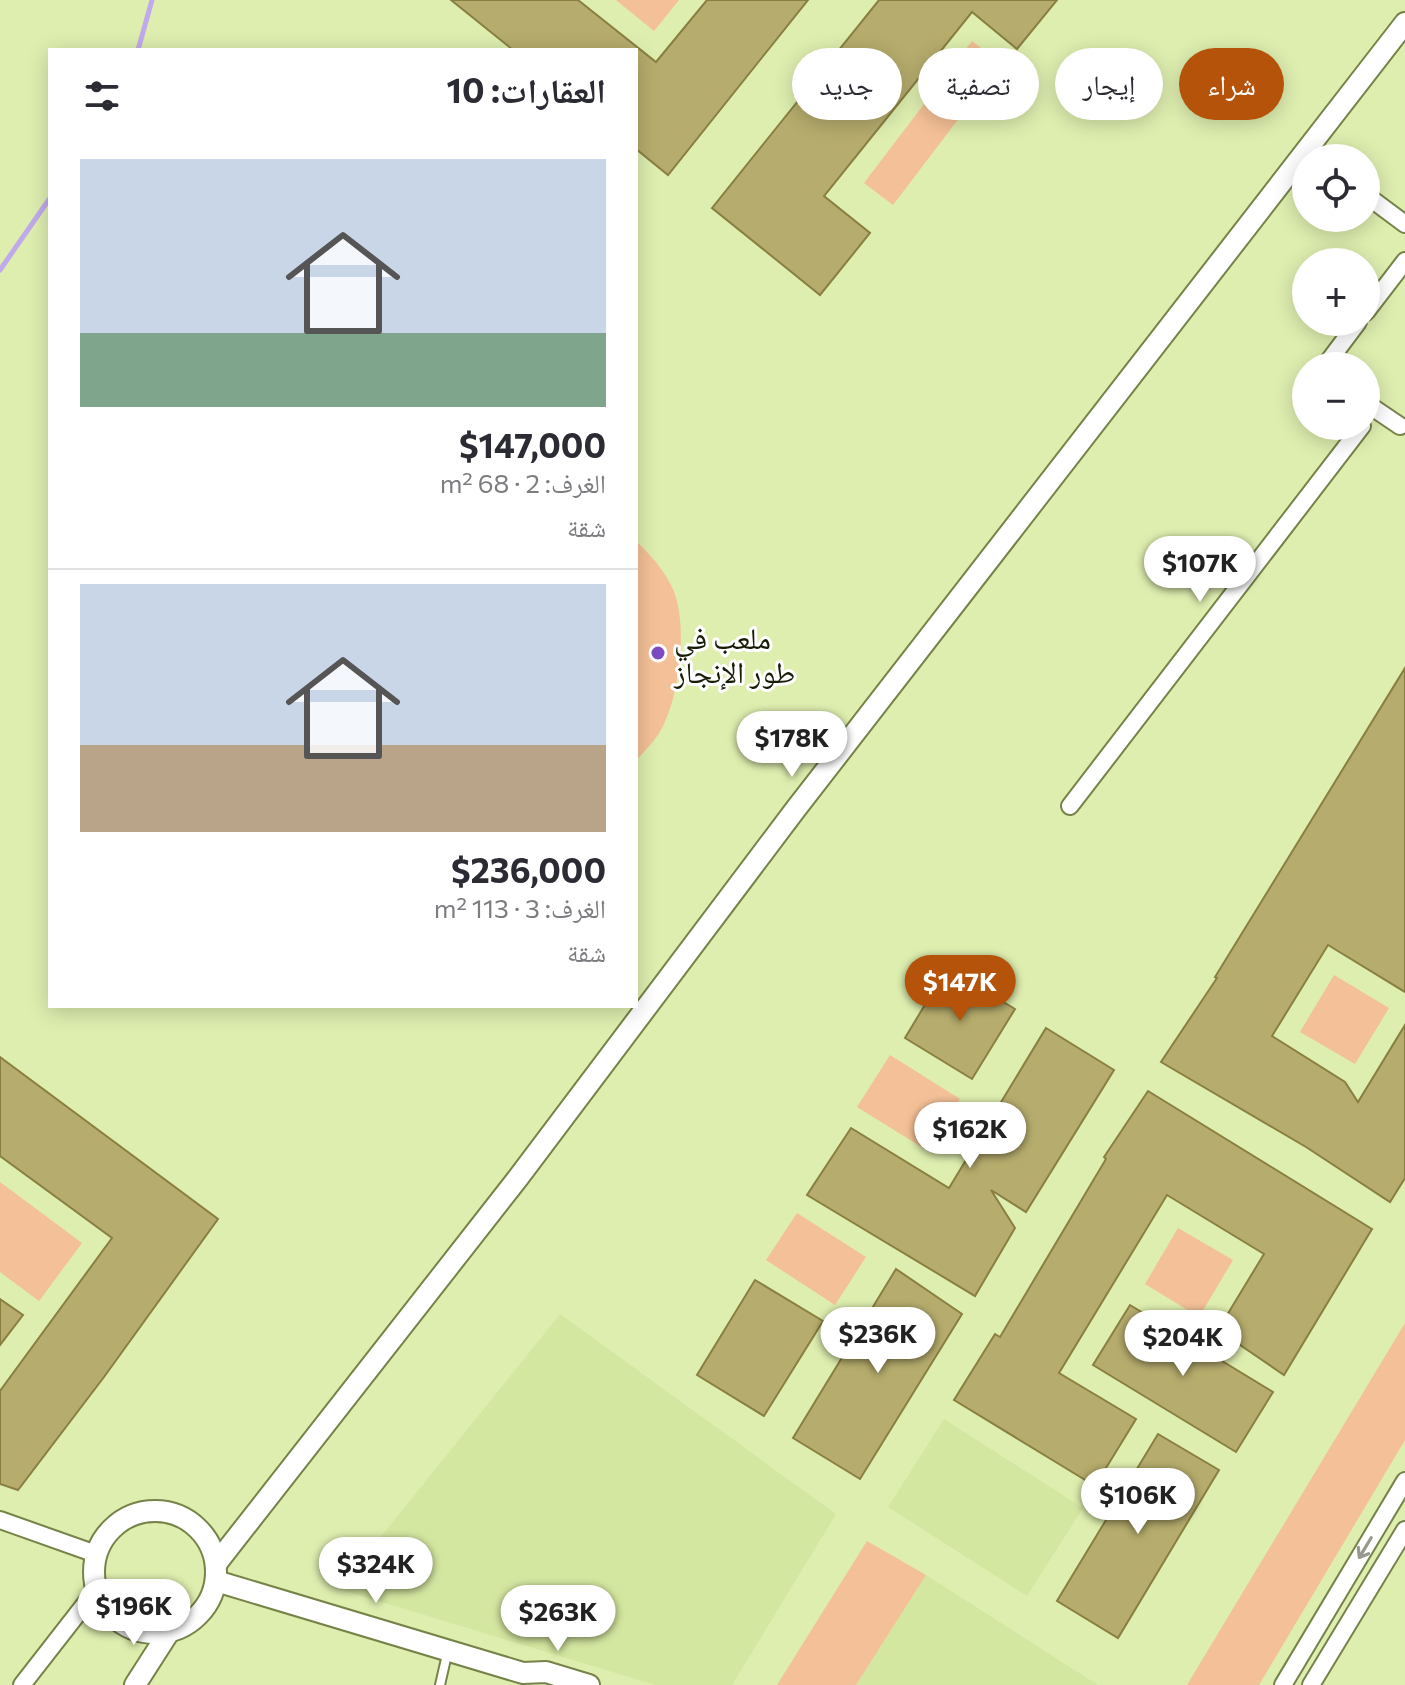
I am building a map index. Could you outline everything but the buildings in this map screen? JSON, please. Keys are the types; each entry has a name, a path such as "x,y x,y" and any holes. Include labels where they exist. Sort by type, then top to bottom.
{"street":[{"path":"1318,144 1405,23"},
{"path":"216,1573 795,810 1292,178"},
{"path":"1380,205 1405,224"},
{"path":"1380,293 1404,265"},
{"path":"1380,416 1400,426"},
{"path":"1070,806 1351,440"},
{"path":"1283,1685 1405,1481"},
{"path":"151,1511 178,1516 201,1531 211,1546 216,1573 210,1599 200,1614 169,1632 150,1633 132,1629 104,1607 96,1590 94,1572 96,1554 104,1538 117,1524 133,1515 151,1511"},
{"path":"0,1520 96,1554"},
{"path":"1311,1685 1405,1530"},
{"path":"216,1573 529,1679 546,1672 589,1685"},
{"path":"22,1685 96,1590"},
{"path":"135,1685 169,1632"}],"lane":[{"path":"440,1685 448,1650"}],"shaded area":[{"path":"616,0 679,0 654,31"},
{"path":"972,41 981,48 967,48"},
{"path":"918,112 918,120 958,120 893,205 864,183"},
{"name":"ملعب في طور الإنجاز","path":"638,543 671,585 680,617 678,676 669,712 658,735 638,759"},
{"path":"1334,975 1389,1008 1355,1064 1300,1032"},
{"path":"890,1055 960,1099 928,1151 857,1107"},
{"path":"0,1182 82,1243 39,1301 0,1272"},
{"path":"797,1213 866,1257 835,1305 766,1260"},
{"path":"1178,1228 1233,1260 1199,1317 1145,1284"},
{"path":"560,1314 836,1514 732,1685 655,1685 339,1589"},
{"path":"1405,1323 1405,1440 1259,1685 1187,1685"},
{"path":"944,1419 1083,1508 1027,1596 888,1507"},
{"path":"867,1541 926,1575 856,1685 777,1685"},
{"path":"926,1575 1098,1685 856,1685"}],"waterway":[{"path":"139,48 152,0"},
{"path":"0,270 48,201"}],"place":[{"name":"ملعب في طور الإنجاز","path":"658,653"}]}
